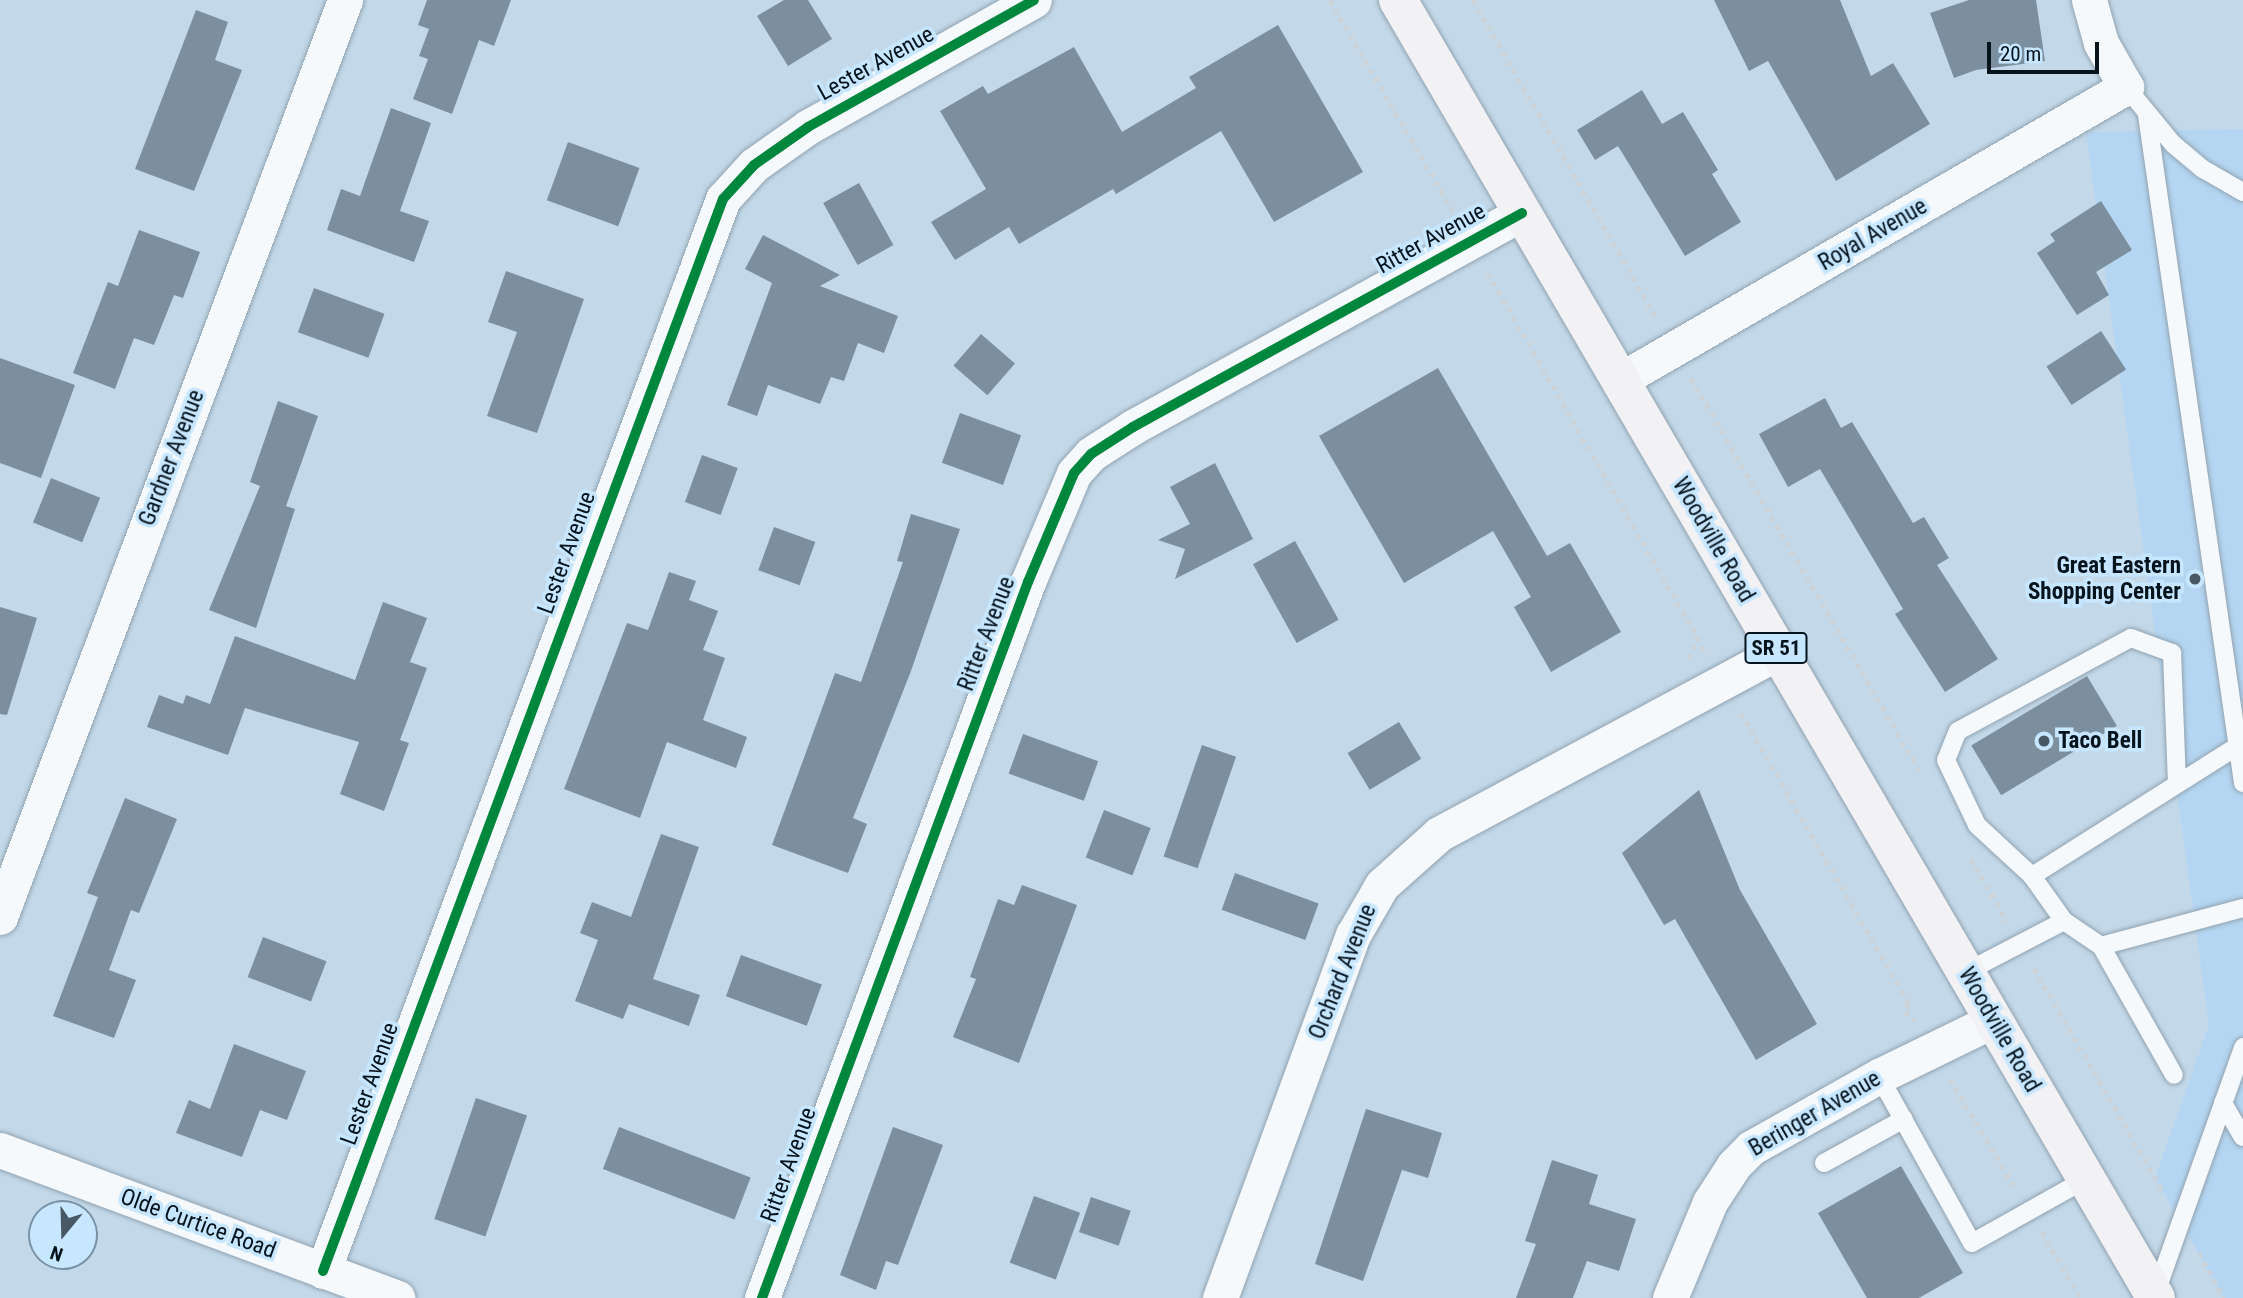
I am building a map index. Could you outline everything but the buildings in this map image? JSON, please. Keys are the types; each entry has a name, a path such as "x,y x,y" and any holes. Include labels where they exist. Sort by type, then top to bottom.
{"main road":[{"name":"Woodville Road","path":"1398,0 2155,1296"}],"street":[{"name":"Gardner Avenue","path":"0,917 345,0"},
{"name":"Lester Avenue","path":"323,1271 723,199 754,165 808,127 1034,0"},
{"path":"2089,0 2101,43 2126,87"},
{"name":"Royal Avenue","path":"1619,380 2126,87"},
{"name":"Ritter Avenue","path":"762,1298 1028,582 1074,473 1091,454 1133,427 1522,213"},
{"name":"Orchard Avenue","path":"1220,1298 1353,935 1382,885 1439,834 1779,652"},
{"name":"Beringer Avenue","path":"1670,1298 1710,1202 1734,1165 1770,1135 1879,1076 1994,1020"},
{"name":"Olde Curtice Road","path":"0,1150 397,1298"}],"lane":[{"path":"2126,87 2147,115 2203,169 2243,191"},
{"path":"2147,115 2243,783"},
{"path":"2174,1075 2101,946 2063,921 2032,876 1978,825 1946,760 1958,731 2131,638 2172,653 2178,781"},
{"path":"2032,876 2178,781 2238,746"},
{"path":"2101,946 2243,908"},
{"path":"1966,972 2063,921"},
{"path":"2155,1296 2243,1047"},
{"path":"1879,1076 1972,1243 2087,1179"},
{"path":"2223,1104 2243,1137"},
{"path":"1824,1163 1904,1119"}],"path":[{"path":"1473,0 1921,774"},
{"path":"1967,854 2224,1298"}],"shaded area":[{"name":"Great Eastern Shopping Center","path":"2243,129 2243,1298 2224,1298 2155,1178 2209,1025 2086,132"}],"cycle path":[{"path":"323,1271 723,199 754,165 808,127 1034,0"},
{"path":"762,1298 1028,582 1074,473 1091,454 1133,427 1522,213"}],"place":[{"name":"Great Eastern Shopping Center","path":"2195,579"},
{"name":"Taco Bell","path":"2044,741"}]}
